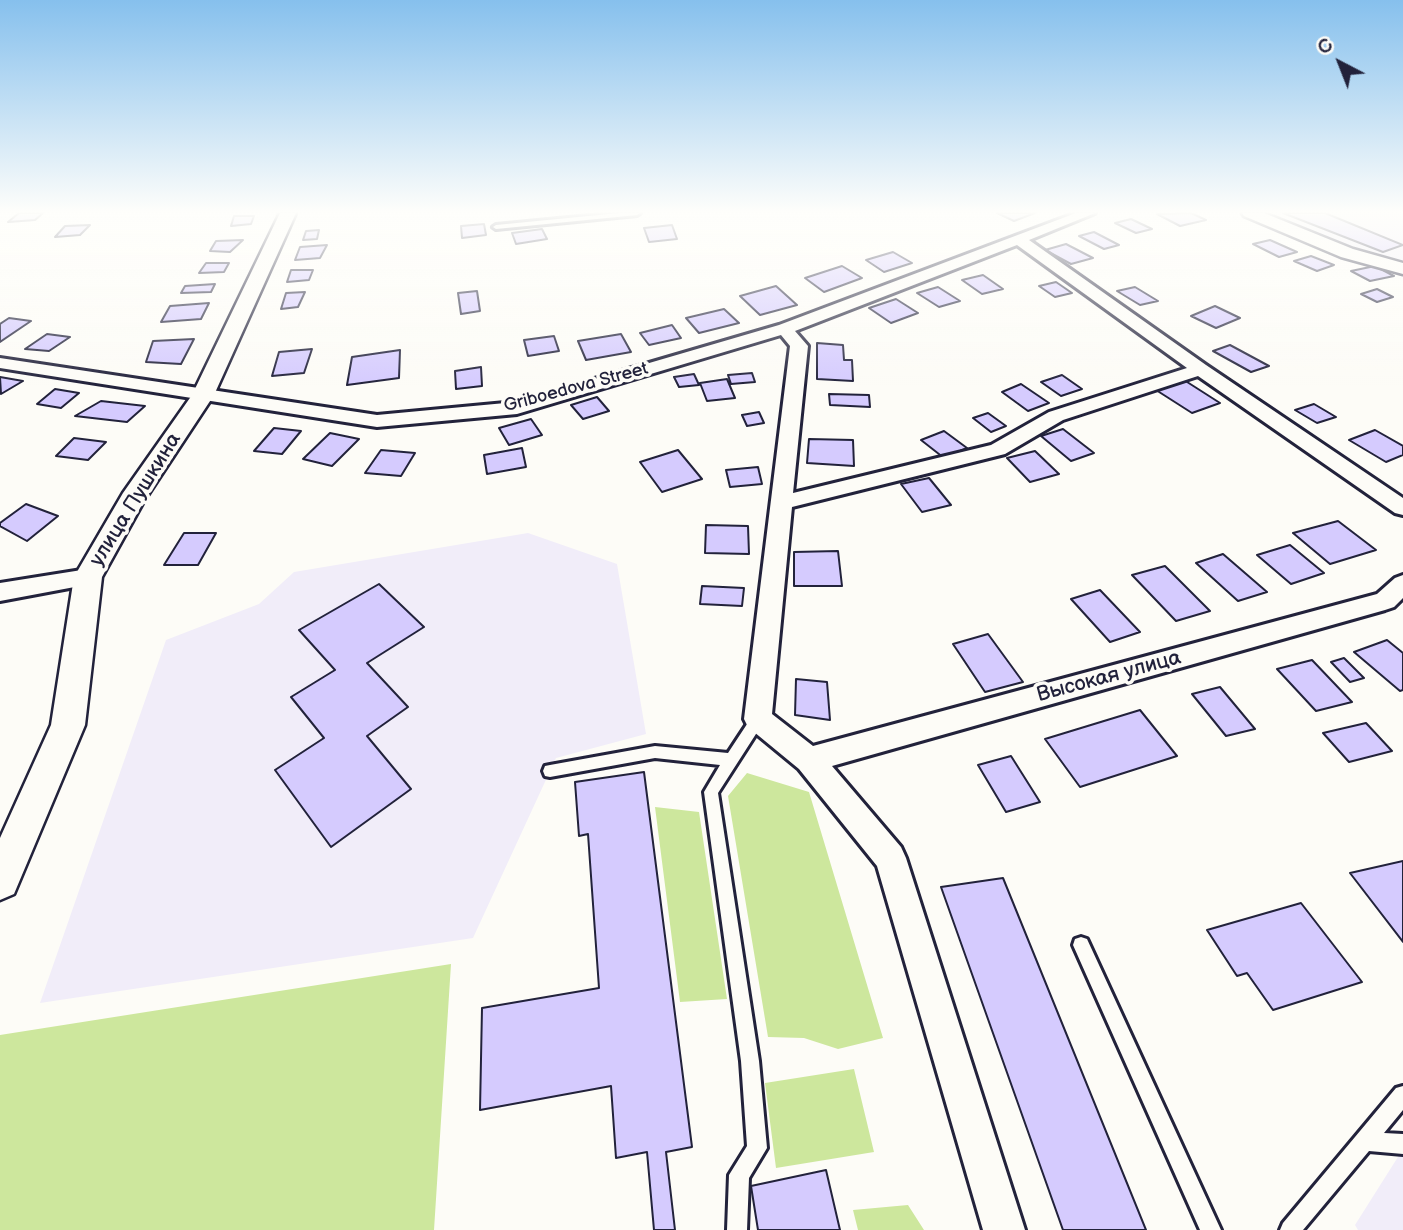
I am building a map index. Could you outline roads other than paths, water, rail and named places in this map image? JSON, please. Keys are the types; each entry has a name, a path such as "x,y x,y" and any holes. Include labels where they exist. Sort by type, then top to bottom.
{"street":[{"name":"улица Пушкина","path":"0,881 68,725 88,577 132,499 203,395 261,270"},
{"name":"Griboedova Street","path":"0,363 377,421 517,408 785,329 937,270"},
{"path":"1062,270 1403,508"},
{"path":"785,329 799,346 758,719 809,760 890,858 1004,1230"},
{"path":"781,503 998,450 1056,416 1200,369"},
{"path":"0,574 88,577"},
{"path":"0,592 88,577"},
{"name":"Высокая улица","path":"809,760 1385,601 1403,584"}],"lane":[{"path":"737,1230 739,1175 757,1148 750,1062 711,792 758,719"},
{"path":"551,771 655,752 732,760"},
{"path":"1081,945 1211,1230"},
{"path":"1290,1230 1403,1095"},
{"path":"1365,1141 1403,1144"}]}
